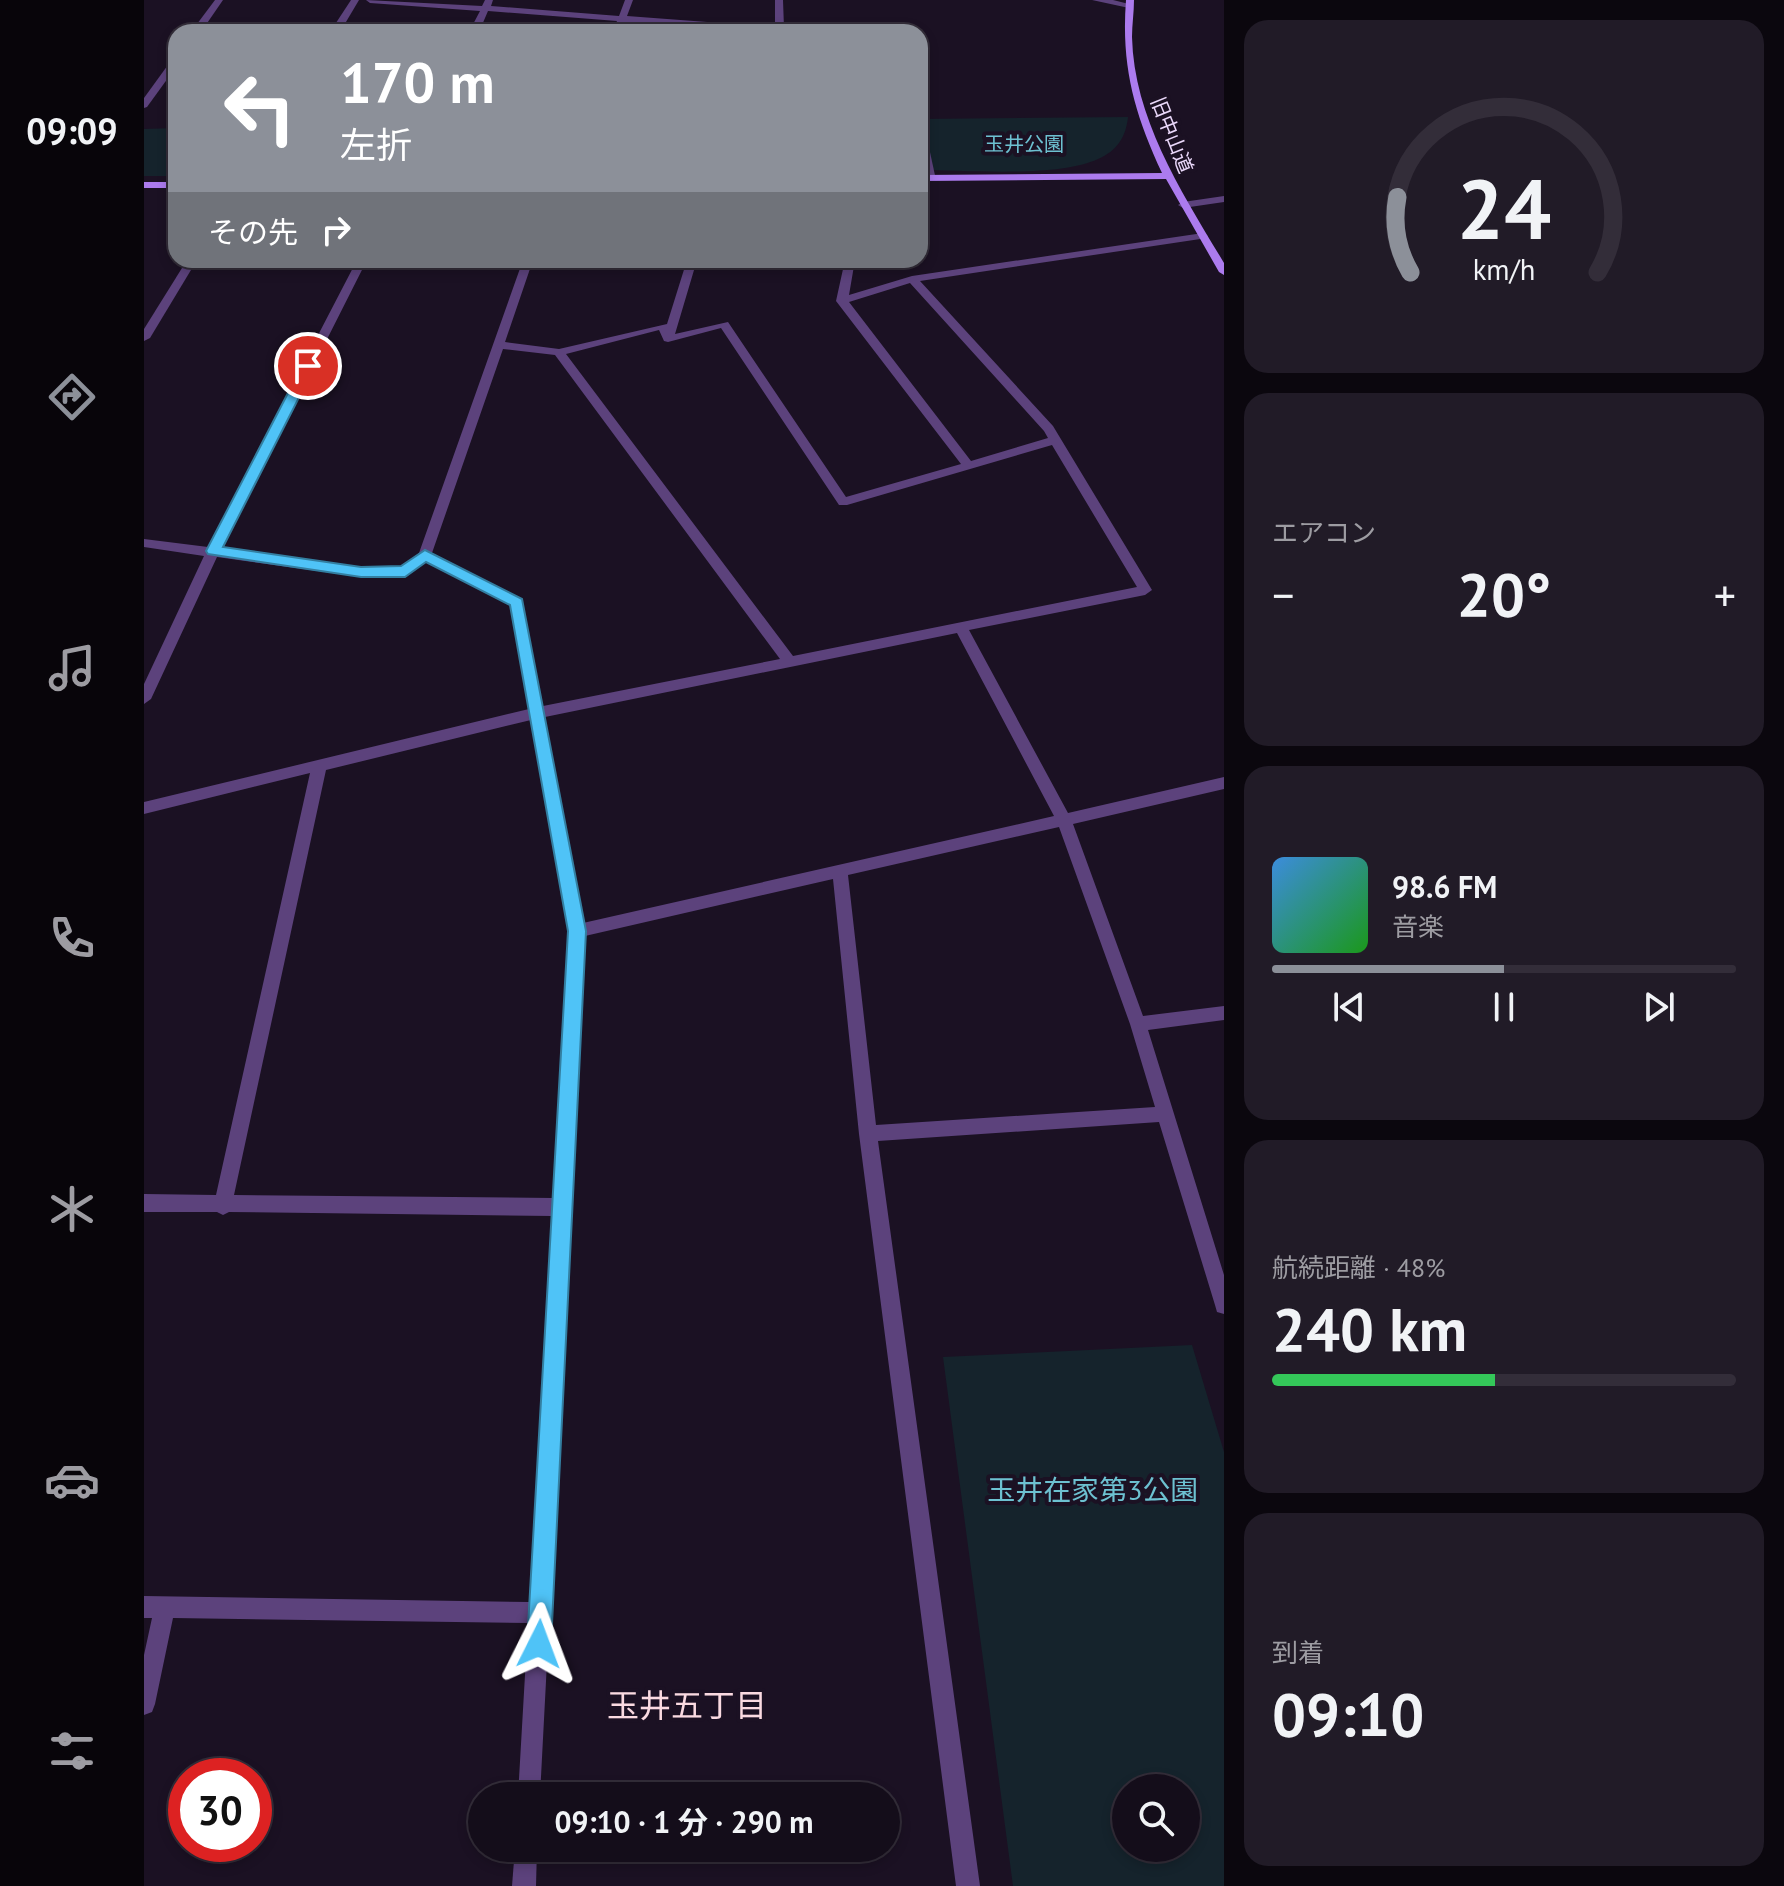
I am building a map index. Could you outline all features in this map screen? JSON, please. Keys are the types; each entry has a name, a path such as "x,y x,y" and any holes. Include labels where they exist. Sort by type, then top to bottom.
{"main road":[{"name":"旧中山道","path":"1130,2 1130,70 1140,107 1168,176 1224,272"},
{"path":"928,178 1168,176"},
{"path":"144,185 168,185"}],"street":[{"path":"202,24 219,0"},
{"path":"340,24 355,0"},
{"path":"370,0 487,4 673,24"},
{"path":"621,24 629,0"},
{"path":"779,0 780,24"},
{"path":"1096,0 1130,2"},
{"path":"478,24 487,4"},
{"path":"146,100 168,71"},
{"path":"1183,205 1224,199"},
{"path":"842,301 912,279 1203,236"},
{"path":"144,338 187,268"},
{"path":"144,699 213,551 358,268"},
{"path":"144,543 361,572 405,572 425,555 525,268"},
{"path":"668,339 690,268"},
{"path":"848,268 842,301 969,466"},
{"path":"144,808 536,713 1145,590 1049,429 912,279"},
{"path":"668,339 724,324 843,502 1056,440"},
{"path":"499,345 559,352 663,326 668,339"},
{"path":"559,352 789,661"},
{"path":"425,555 517,602 577,931 530,1782"},
{"path":"960,626 1063,818 1138,1024 1224,1305"},
{"path":"223,1206 319,767"},
{"path":"577,931 1224,783"},
{"path":"840,872 868,1134 968,1886"},
{"path":"1138,1024 1224,1013"},
{"path":"868,1134 1165,1114"},
{"path":"144,1203 561,1207"},
{"path":"144,1704 155,1607 541,1613"},
{"path":"524,1886 525,1862"}],"green space":[{"name":"玉井公園","path":"1128,117 1123,137 1105,156 1060,169 1011,172 928,170 928,119"},
{"path":"168,128 168,176 144,176 144,129"},
{"name":"玉井在家第3公園","path":"1192,1345 1224,1452 1224,1886 1013,1886 943,1357"}],"district":[{"name":"玉井五丁目","path":"687,1706"}],"route":[{"path":"308,366 213,551 361,572 405,572 425,555 517,602 577,931 539,1644"}]}
